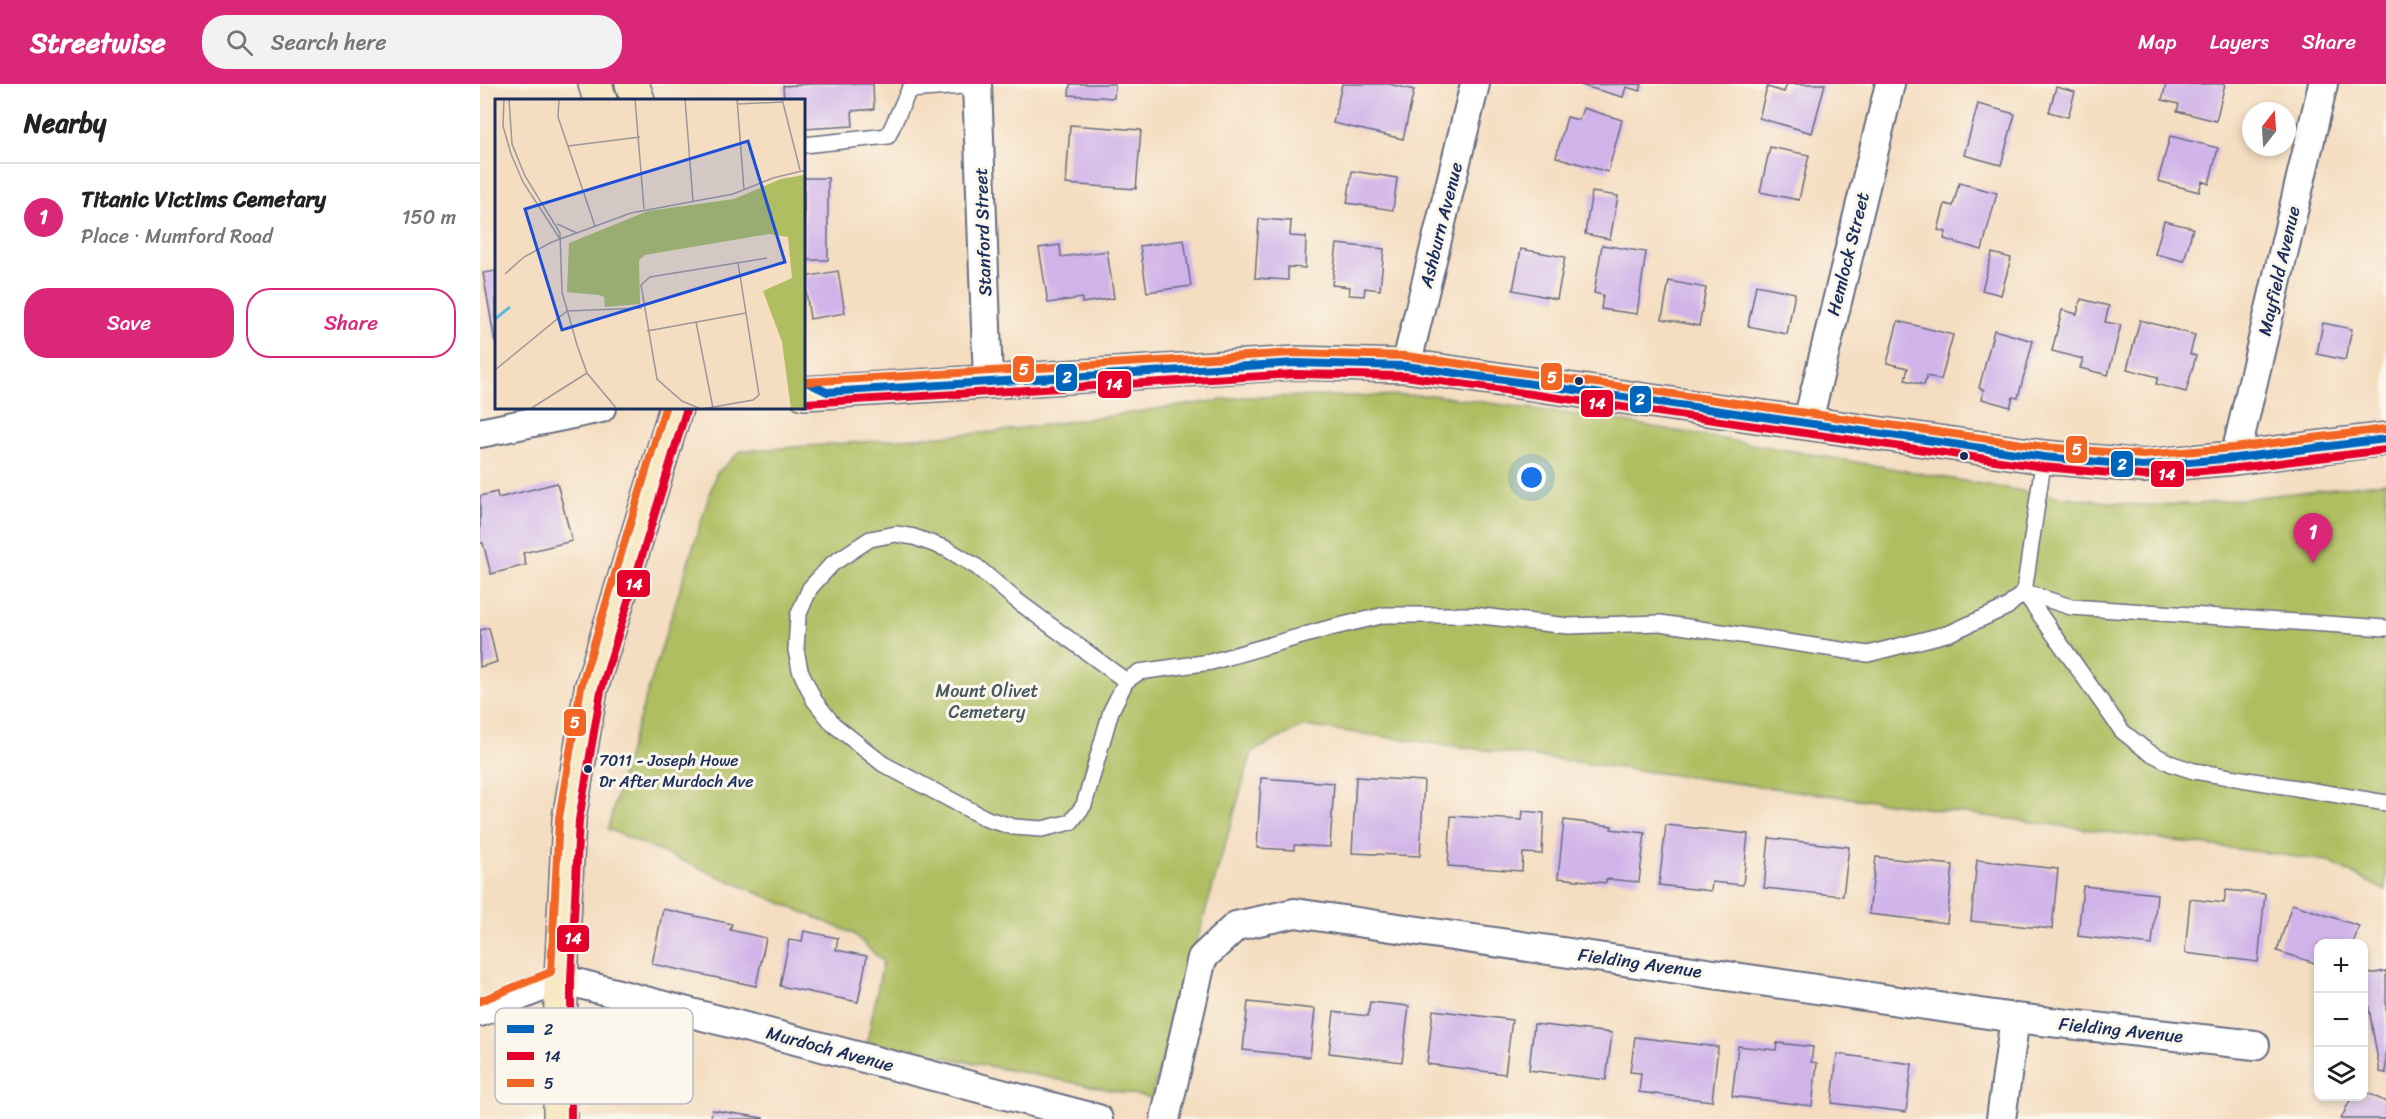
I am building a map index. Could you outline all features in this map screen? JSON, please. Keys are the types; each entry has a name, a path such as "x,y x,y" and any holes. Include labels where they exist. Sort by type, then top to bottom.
{"street":[{"path":"595,84 600,99"},
{"path":"632,84 638,99"},
{"name":"Ashburn Avenue","path":"1406,366 1476,84"},
{"name":"Hemlock Street","path":"1807,425 1890,84"},
{"name":"Mayfield Avenue","path":"2235,458 2323,84"},
{"name":"Stanford Street","path":"977,85 988,381"},
{"path":"812,388 988,381 1295,363 1406,366 1807,425 2044,457 2143,466 2235,458 2386,439"},
{"path":"480,433 591,410"},
{"path":"561,1008 569,819 591,688 675,410"},
{"name":"Fielding Avenue","path":"1165,1119 1203,957 1236,926 1295,913 2015,1018 2255,1045"},
{"path":"480,1012 561,979"},
{"name":"Murdoch Avenue","path":"561,979 672,1008"},
{"name":"Murdoch Avenue","path":"693,1013 1098,1119"},
{"path":"2001,1119 2015,1018"},
{"path":"560,1104 560,1119"}],"lane":[{"path":"806,145 888,136 909,90 977,85"},
{"path":"1126,681 1016,600 977,567 947,549 914,537 896,534 870,539 832,564 810,588 798,616 796,650 800,670 814,700 833,724 883,764 987,819 1014,827 1042,830 1071,822 1084,805 1111,711 1126,681 1139,672 1211,662 1385,615 1473,615 1568,626 1660,623 1868,654 1950,633 2007,607 2024,592 2044,457"},
{"path":"2024,592 2071,607 2386,628"},
{"path":"2024,592 2122,731 2147,751 2172,764 2194,771 2386,803"}],"green space":[{"name":"Mount Olivet Cemetery","path":"1432,395 1608,419 2039,494 2136,505 2199,504 2386,482 2386,891 2327,861 1303,726 1252,752 1151,1098 867,1042 883,962 854,934 608,829 621,777 716,474 741,451 994,432 1243,397"}],"building":[{"path":"873,84 874,109 852,111 853,126 806,129 806,99 784,99 783,86"},
{"path":"1070,84 1115,84 1114,98 1069,95"},
{"path":"1342,84 1389,84 1414,90 1403,139 1333,123"},
{"path":"1642,84 1640,91 1626,87 1623,97 1580,85"},
{"path":"1787,84 1825,84 1812,133 1759,118 1767,87 1784,92"},
{"path":"2166,84 2225,84 2216,121 2177,111 2179,104 2162,100"},
{"path":"2056,87 2075,92 2068,117 2049,112"},
{"path":"1978,104 2015,114 2001,165 1964,155"},
{"path":"1583,108 1622,120 1608,172 1556,157 1567,117 1579,120"},
{"path":"1070,125 1141,130 1136,189 1066,184"},
{"path":"2170,136 2218,148 2209,184 2202,181 2199,192 2158,181"},
{"path":"1770,147 1809,155 1799,200 1760,192"},
{"path":"1352,171 1397,178 1393,210 1347,203"},
{"path":"806,178 828,178 828,260 806,260"},
{"path":"1959,183 1997,193 1982,250 1944,239 1946,232 1938,230 1945,204 1953,206"},
{"path":"1592,192 1618,196 1610,239 1585,234"},
{"path":"1259,219 1291,221 1290,236 1306,237 1305,268 1288,267 1288,280 1255,278"},
{"path":"2164,221 2193,228 2184,261 2155,254"},
{"path":"1184,240 1191,286 1147,292 1140,246"},
{"path":"1337,244 1384,249 1380,290 1365,288 1364,296 1349,295 1350,287 1332,285"},
{"path":"1060,245 1061,257 1107,251 1114,298 1082,303 1082,298 1048,303 1039,248"},
{"path":"1602,245 1646,252 1637,314 1601,309 1603,295 1594,293"},
{"path":"1521,249 1565,257 1557,299 1513,290"},
{"path":"1992,253 2011,258 2001,295 1982,290"},
{"path":"495,271 495,342 483,273"},
{"path":"838,271 845,313 810,319 806,277"},
{"path":"1669,281 1706,288 1699,326 1662,319"},
{"path":"1756,285 1795,293 1787,334 1748,326"},
{"path":"2081,299 2109,306 2105,322 2121,325 2108,375 2080,368 2083,359 2052,351 2062,310 2077,314"},
{"path":"2140,320 2195,335 2190,354 2196,356 2186,392 2156,384 2158,377 2127,369"},
{"path":"1898,321 1953,335 1941,380 1927,376 1924,385 1905,380 1908,368 1887,363"},
{"path":"2323,323 2352,329 2345,360 2317,354"},
{"path":"1994,330 2033,341 2018,398 2013,397 2010,407 1982,399 1984,390 1979,388"},
{"path":"557,483 572,541 523,553 526,565 491,574 483,543 480,543 480,496 497,492 498,498"},
{"path":"489,628 497,662 480,667 480,630"},
{"path":"1356,777 1424,781 1420,856 1352,853"},
{"path":"1261,778 1334,783 1330,847 1294,845 1294,850 1257,848"},
{"path":"1523,811 1544,813 1542,854 1523,853 1522,871 1448,866 1451,816 1522,820"},
{"path":"1564,820 1645,833 1639,882 1606,879 1606,883 1558,878"},
{"path":"1666,825 1748,834 1743,885 1712,882 1711,891 1659,885"},
{"path":"1769,838 1849,847 1843,896 1764,888"},
{"path":"1876,857 1953,865 1947,923 1869,914"},
{"path":"1977,860 2058,869 2052,929 1971,921"},
{"path":"2083,886 2157,894 2152,945 2078,936"},
{"path":"2226,890 2265,894 2258,962 2185,953 2190,899 2224,903"},
{"path":"2292,904 2359,926 2355,939 2314,939 2314,963 2277,951"},
{"path":"663,909 732,924 730,930 766,938 756,986 652,964"},
{"path":"804,931 838,938 836,950 867,956 858,1002 780,986 789,940 802,942"},
{"path":"2386,971 2386,1073 2380,1072 2368,1003 2368,974"},
{"path":"1248,1002 1315,1009 1310,1057 1243,1050"},
{"path":"1370,1002 1409,1006 1402,1062 1329,1053 1334,1012 1368,1016"},
{"path":"1433,1010 1512,1020 1505,1074 1427,1064"},
{"path":"1534,1024 1612,1033 1606,1080 1529,1070"},
{"path":"1635,1037 1718,1047 1712,1101 1639,1092 1641,1073 1630,1072"},
{"path":"1777,1043 1813,1047 1811,1062 1817,1063 1812,1106 1732,1096 1738,1046 1776,1050"},
{"path":"1837,1054 1912,1064 1906,1112 1832,1103"},
{"path":"2368,1093 2386,1102 2386,1119 2341,1119 2350,1101 2368,1101"},
{"path":"712,1110 763,1118 763,1119 711,1119"}],"transit line":[{"name":"5","path":"806,382 1294,353 1406,356 2045,447 2143,455 2234,448 2385,429"},
{"name":"2","path":"806,382 827,392 1295,363 1406,366 2044,457 2143,466 2235,458 2386,439"},
{"name":"14","path":"806,403 1295,374 1405,376 2043,467 2144,476 2236,468 2386,450"},
{"name":"5","path":"480,1001 551,972 559,818 581,687 664,410"},
{"name":"14","path":"571,1008 579,820 601,691 686,411"},
{"name":"14","path":"571,1104 571,1119"}],"place":[{"name":"Titanic Victims Cemetary","path":"2313,563"},
{"name":"7011 - Joseph Howe Dr After Murdoch Ave","path":"588,769"}]}
